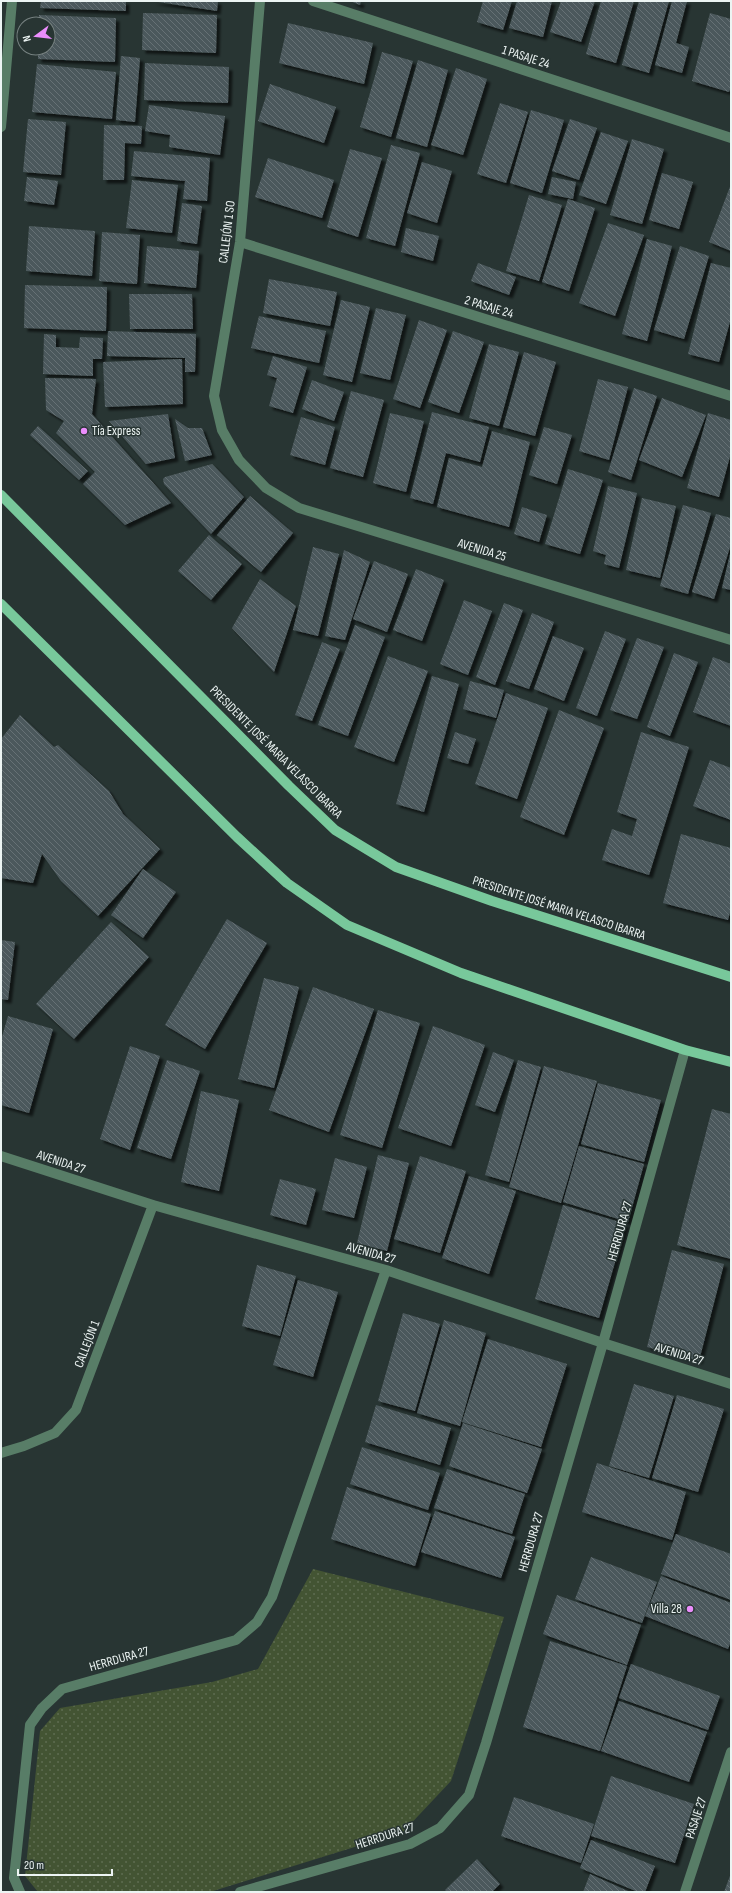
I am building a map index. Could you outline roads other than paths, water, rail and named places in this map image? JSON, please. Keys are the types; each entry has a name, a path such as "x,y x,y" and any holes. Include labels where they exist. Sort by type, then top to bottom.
{"main road":[{"name":"PRESIDENTE JOSÉ MARIA VELASCO IBARRA","path":"1,495 288,786 335,830 396,867 492,901 731,976"},
{"path":"1,604 237,837 287,883 347,925 461,973 685,1050 731,1062"}],"street":[{"path":"1,127 12,1"},
{"name":"CALLEJÓN 1 SO","path":"240,460 222,430 214,396 240,242 260,1"},
{"name":"1 PASAJE 24","path":"313,1 731,138"},
{"name":"2 PASAJE 24","path":"240,242 731,396"},
{"name":"AVENIDA 25","path":"240,460 266,488 299,508 731,640"},
{"name":"HERRDURA 27","path":"240,1892 410,1844 440,1828 469,1795 486,1743 603,1343 685,1050"},
{"name":"AVENIDA 27","path":"1,1156 154,1205 386,1270 603,1343 731,1384"},
{"name":"CALLEJÓN 1","path":"1,1453 24,1446 55,1433 76,1410 154,1205"},
{"name":"HERRDURA 27","path":"20,1892 14,1878 30,1725 42,1708 62,1689 236,1640 256,1622 272,1597 386,1270"},
{"name":"PASAJE 27","path":"685,1892 731,1752"}],"place":[{"name":"Tía Express","path":"84,431"},
{"name":"Villa 28","path":"690,1609"}]}
